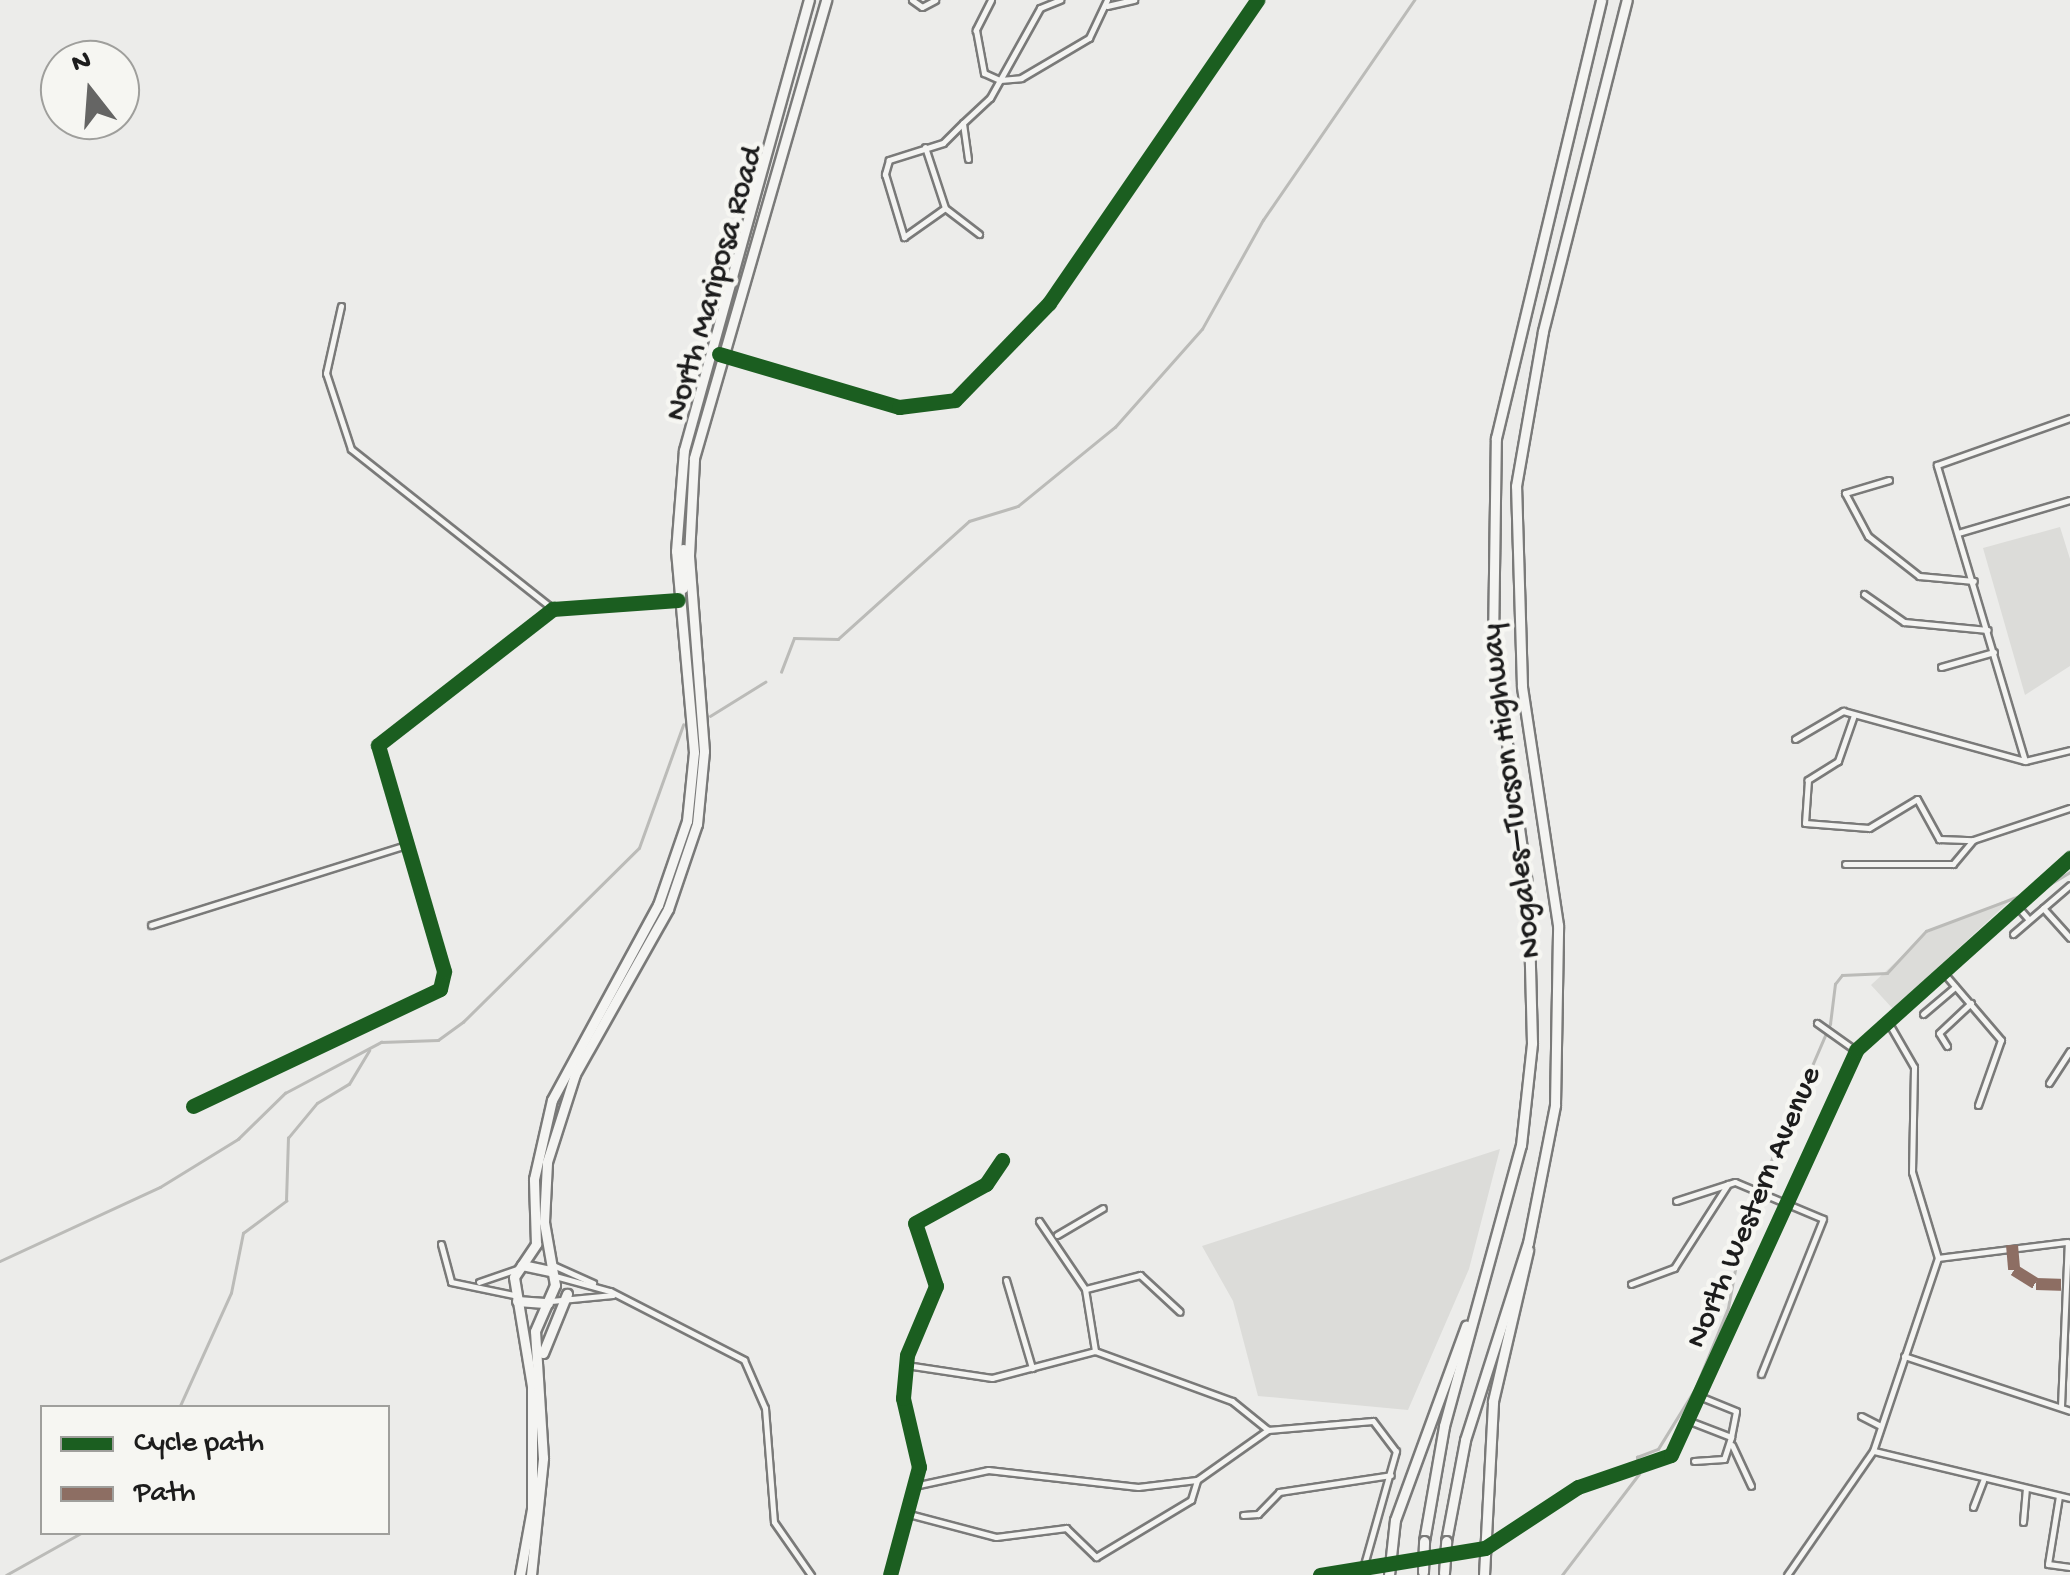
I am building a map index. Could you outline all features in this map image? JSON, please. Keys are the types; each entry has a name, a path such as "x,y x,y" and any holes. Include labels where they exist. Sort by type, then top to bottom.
{"highway":[{"name":"North Mariposa Road","path":"530,1575 542,1385 535,1331 550,1302 552,1269 543,1198 552,1142 576,1071 687,861 704,744 678,600 691,442 734,261 812,0"},
{"name":"North Mariposa Road","path":"719,354 826,0"},
{"name":"Nogales–Tucson Highway","path":"1444,1574 1465,1440 1528,1242 1554,1104 1558,924 1522,686 1516,486 1543,331 1627,0"},
{"name":"Nogales–Tucson Highway","path":"1424,1574 1424,1542 1437,1453 1521,1145 1534,1000 1493,644 1492,487 1513,348 1601,1"},
{"path":"691,442 719,354 734,261"},
{"name":"North Mariposa Road","path":"520,1575 533,1438 530,1358 515,1297 521,1266 536,1244 544,1128 571,1056 618,976 676,860 694,752 688,536 691,442"},
{"path":"618,976 622,990"},
{"path":"571,1056 576,1071"},
{"path":"544,1128 552,1142"},
{"path":"1484,1575 1493,1401 1528,1242"},
{"path":"1389,1575 1406,1485 1492,1257"},
{"path":"521,1266 552,1269"},
{"path":"542,1385 545,1330 567,1294"},
{"path":"515,1297 531,1308 550,1302"}],"street":[{"path":"912,0 934,0"},
{"path":"991,0 976,30 984,73 1000,80 1021,78 1089,38 1107,3 1134,0"},
{"path":"945,208 904,238 884,174 888,160 925,147 963,123 1000,80 1040,8 1060,0"},
{"path":"719,354 899,406 955,400 1049,302 1257,0"},
{"path":"963,123 968,159"},
{"path":"925,147 945,208 979,234"},
{"path":"341,306 326,372 350,449 553,609"},
{"path":"2025,760 1974,581 1937,473 1944,458 2070,418"},
{"path":"1890,480 1850,487 1845,500 1896,565 1936,582 1974,581"},
{"path":"1958,534 2070,500"},
{"path":"1864,594 1911,624 1988,630"},
{"path":"193,1106 440,989 444,972 378,745 553,609 678,600"},
{"path":"1941,667 1994,652"},
{"path":"1795,739 1839,711 2025,760 2070,750"},
{"path":"1854,715 1838,761 1810,775 1802,814 1812,825 1848,830 1920,801 1943,842 1973,840 2070,808"},
{"path":"1845,864 1953,864 1973,840"},
{"path":"150,925 406,845"},
{"name":"North Western Avenue","path":"1484,1548 1578,1488 1663,1461 1692,1422 1784,1202 1856,1050 2070,858"},
{"path":"2013,934 2070,886"},
{"path":"2017,906 2029,920"},
{"path":"2043,908 2070,938"},
{"path":"1942,971 2002,1045 1978,1105"},
{"path":"1923,1014 1956,986"},
{"path":"1946,1046 1941,1040 1971,1003"},
{"path":"1787,1575 1872,1450 1938,1258 1912,1172 1914,1067 1887,1020"},
{"path":"1818,1022 1856,1050"},
{"path":"2048,1083 2070,1051"},
{"path":"890,1575 914,1486 906,1366 936,1286 916,1223 986,1184 1002,1160"},
{"path":"1631,1284 1674,1268 1728,1184"},
{"path":"1676,1201 1728,1184 1814,1213 1823,1228 1761,1374"},
{"path":"1057,1235 1103,1208"},
{"path":"1039,1221 1057,1235 1085,1289 1095,1351"},
{"path":"1938,1258 2069,1242 2061,1406"},
{"path":"441,1244 447,1278 515,1297"},
{"path":"472,1284 521,1266"},
{"path":"552,1269 605,1289"},
{"path":"552,1269 605,1289 734,1350 754,1374 766,1408 769,1505 811,1575"},
{"path":"1085,1289 1140,1275 1180,1312"},
{"path":"1006,1280 1032,1368"},
{"path":"550,1302 567,1294 621,1298"},
{"path":"906,1366 992,1378 1095,1351 1232,1401 1268,1430"},
{"path":"1904,1356 2070,1411"},
{"path":"1703,1398 1736,1411 1732,1445 1751,1486"},
{"path":"1860,1416 1881,1426"},
{"path":"914,1486 988,1470 1138,1488 1198,1480 1268,1430 1373,1421 1394,1443 1391,1475 1364,1565"},
{"path":"1692,1422 1732,1437"},
{"path":"1694,1461 1720,1462 1732,1445"},
{"path":"1872,1450 1983,1481 2070,1498"},
{"path":"1243,1515 1258,1514 1279,1492 1391,1475"},
{"path":"905,1512 996,1537 1066,1528 1096,1557 1190,1500 1198,1480"},
{"path":"1973,1507 1983,1481"},
{"path":"2022,1522 2026,1490"},
{"path":"2059,1496 2049,1558 2054,1570 2070,1567"},
{"path":"1320,1575 1484,1548"}],"shaded area":[{"path":"2060,527 2070,559 2070,666 2025,695 1983,548"},
{"path":"2015,896 1893,1009 1871,985 1927,933"},
{"path":"1500,1149 1469,1269 1408,1410 1258,1396 1233,1301 1202,1246"}],"waterway":[{"path":"781,672 794,638 838,639 969,521 1018,506 1115,427 1202,329 1263,220 1414,0"},
{"path":"710,716 765,682"},
{"path":"0,1261 160,1187 238,1139 285,1093 381,1042 438,1040 463,1022 639,848 683,725"},
{"path":"2035,893 2070,872"},
{"path":"1562,1575 1639,1474 1637,1457 1658,1449 1695,1389 1728,1308 1743,1226 1830,1024 1835,984 1842,975 1887,973 1926,931 2027,893"},
{"path":"180,1405 231,1293 243,1233 286,1201 288,1138 317,1103 349,1084 369,1051"},
{"path":"6,1575 78,1535"}],"marked path":[{"path":"2012,1245 2014,1270 2036,1284 2067,1285"}],"cycle path":[{"path":"719,354 899,407 955,400 1049,303 1257,0"},
{"path":"193,1106 440,989 444,971 378,745 553,609 678,600"},
{"path":"1320,1575 1485,1548 1578,1487 1671,1455 1856,1050 2070,858"},
{"path":"890,1575 919,1467 903,1398 907,1355 936,1286 915,1223 986,1184 1002,1160"}]}
